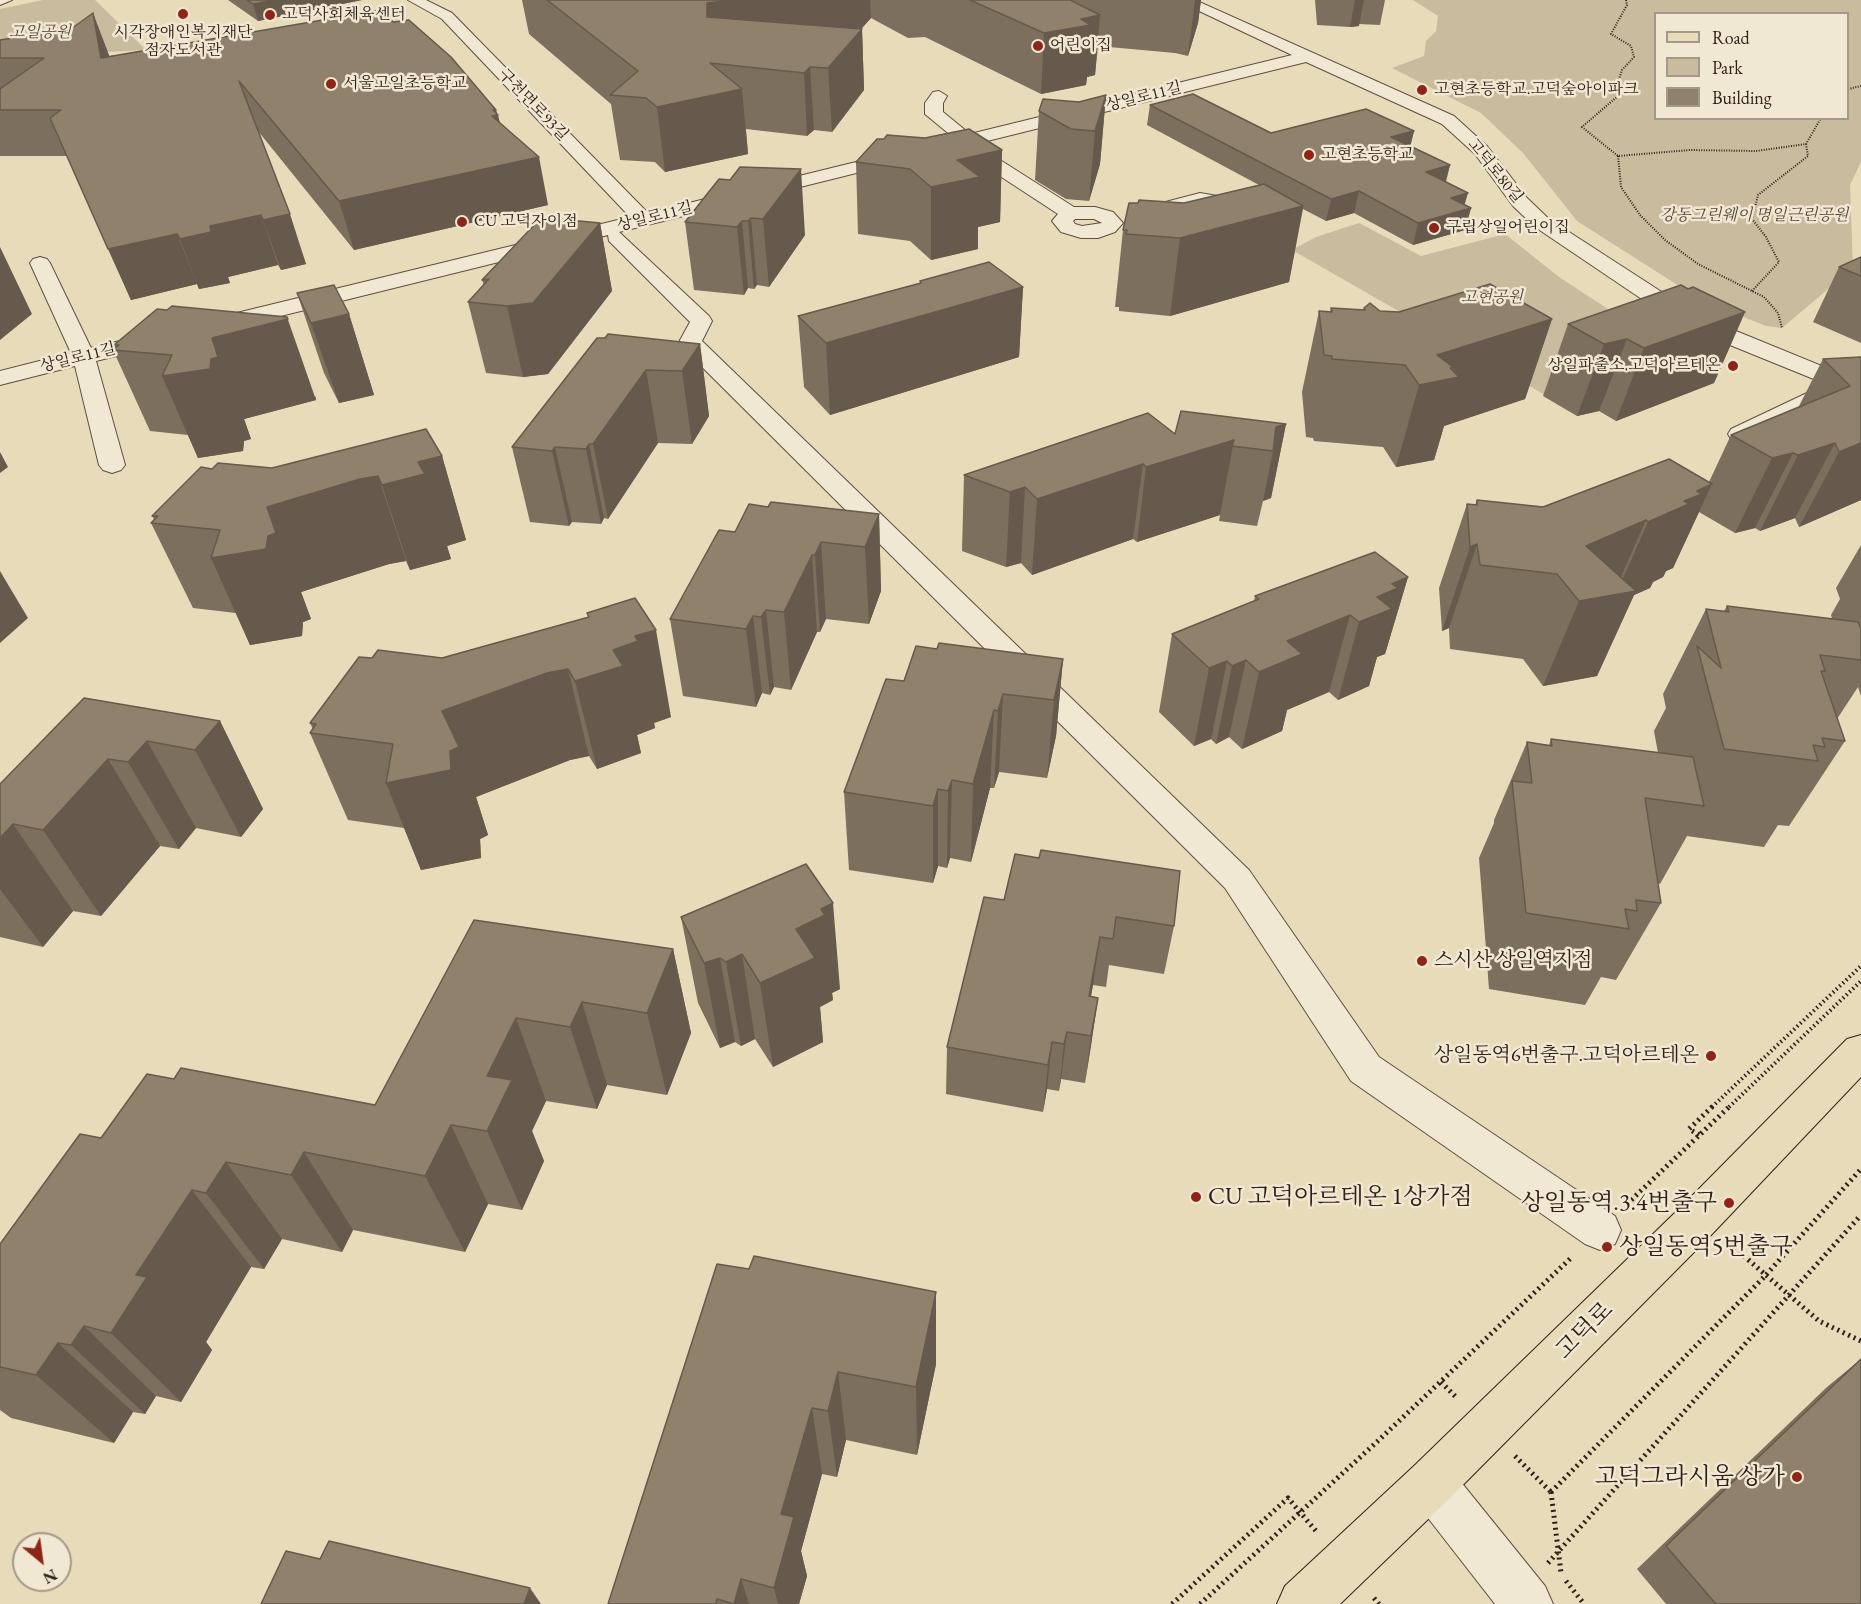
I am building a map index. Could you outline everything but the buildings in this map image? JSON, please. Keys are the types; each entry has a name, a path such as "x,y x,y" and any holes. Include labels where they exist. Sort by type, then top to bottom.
{"main road":[{"name":"고덕로","path":"1303,1604 1431,1483 1699,1218 1861,1051"}],"street":[{"path":"0,1 5,0"},
{"name":"구천면로93길","path":"415,0 447,16 644,220"},
{"name":"고덕로80길","path":"1183,0 1448,120 1481,150 1520,202 1542,223 1663,303 1706,327 1853,387"},
{"name":"상일로11길","path":"200,328 1309,56"},
{"path":"939,96 934,103 934,114 963,141 1070,213 1062,221 1068,228 1081,232 1098,232 1108,228 1113,222 1200,199 1228,203 1246,212"},
{"path":"616,237 701,321 690,342 1237,879 1365,1070 1600,1230"},
{"path":"40,263 84,357 112,465"},
{"name":"상일로11길","path":"0,378 177,334"},
{"path":"1740,434 1853,387"},
{"path":"1431,1483 1527,1604"}],"path":[{"path":"1626,0 1627,5 1611,34 1631,46 1634,57 1622,70 1618,82 1619,95 1582,127 1618,156 1690,150 1756,151 1806,144"},
{"path":"1752,291 1779,262 1766,237 1752,219 1758,195 1808,156 1806,144 1820,120"},
{"path":"1618,156 1621,187 1640,215 1665,240 1698,264 1752,291 1773,306 1782,328"},
{"path":"1699,1135 1689,1129 1861,966"},
{"path":"1200,1604 1600,1230 1861,981"},
{"path":"1584,1604 1561,1575 1551,1492 1766,1276 1861,1169"},
{"path":"1560,1553 1861,1215"},
{"path":"1699,1218 1819,1321 1861,1341"},
{"path":"1172,1604 1288,1498 1299,1513"}],"green space":[{"name":"고일공원","path":"43,0 95,0 146,50 106,52 0,72 0,9"},
{"name":"강동그린웨이 명일근린공원","path":"1413,0 1861,0 1861,162 1850,185 1853,268 1782,328 1766,326 1701,300 1577,221 1523,153 1481,113 1392,68 1424,56 1426,41 1436,31 1438,16"},
{"name":"고현공원","path":"1359,223 1421,256 1505,234 1559,277 1611,311 1545,395 1292,250 1316,237"}],"place":[{"name":"시각장애인복지재단 점자도서관","path":"183,14"},
{"name":"고덕사회체육센터","path":"270,15"},
{"name":"어린이집","path":"1038,46"},
{"name":"서울고일초등학교","path":"331,84"},
{"name":"고현초등학교.고덕숲아이파크","path":"1422,90"},
{"name":"고현초등학교","path":"1309,155"},
{"name":"CU 고덕자이점","path":"462,222"},
{"name":"구립상일어린이집","path":"1434,228"},
{"name":"상일파출소.고덕아르테온","path":"1733,366"},
{"name":"스시산 상일역지점","path":"1422,961"},
{"name":"상일동역6번출구.고덕아르테온","path":"1711,1056"},
{"name":"CU 고덕아르테온 1상가점","path":"1196,1197"},
{"name":"상일동역.3.4번출구","path":"1729,1203"},
{"name":"상일동역5번출구","path":"1607,1247"},
{"name":"고덕그라시움 상가","path":"1797,1477"}]}
